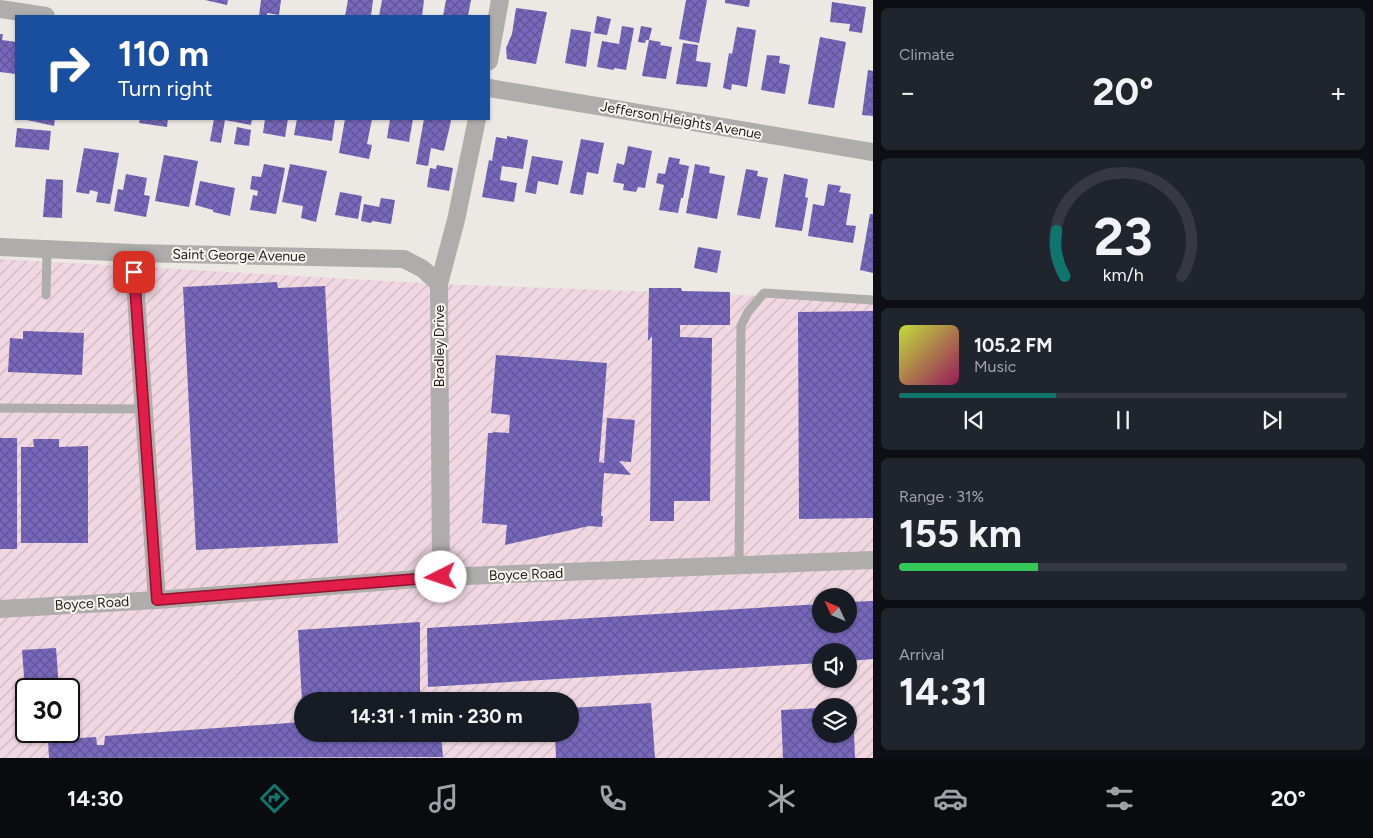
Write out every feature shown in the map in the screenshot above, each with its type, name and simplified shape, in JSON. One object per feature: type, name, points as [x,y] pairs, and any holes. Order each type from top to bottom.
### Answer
[{"type":"street","points":[[490,55],[500,0]]},
{"type":"street","points":[[0,9],[39,15]]},
{"type":"street","name":"Jefferson Heights Avenue","points":[[490,88],[873,152]]},
{"type":"street","name":"Bradley Drive","points":[[441,577],[439,284],[456,220],[477,120]]},
{"type":"street","name":"Saint George Avenue","points":[[0,247],[132,253],[404,259],[423,269],[439,284]]},
{"type":"street","points":[[132,253],[157,600]]},
{"type":"street","name":"Boyce Road","points":[[0,609],[157,600],[441,577],[873,560]]},
{"type":"lane","points":[[46,295],[47,249]]},
{"type":"lane","points":[[739,566],[741,326],[748,312],[764,294],[873,300]]},
{"type":"lane","points":[[0,408],[142,410]]},
{"type":"shaded area","points":[[0,259],[439,284],[873,300],[873,758],[0,758]]},
{"type":"building","points":[[205,0],[228,0],[227,5]]},
{"type":"building","points":[[261,0],[281,0],[279,15],[267,13],[267,15],[259,15]]},
{"type":"building","points":[[348,0],[373,0],[371,15],[345,15]]},
{"type":"building","points":[[382,0],[424,0],[422,15],[379,15]]},
{"type":"building","points":[[446,0],[471,0],[468,15],[443,15]]},
{"type":"building","points":[[686,0],[707,0],[699,43],[679,39]]},
{"type":"building","points":[[725,0],[750,0],[749,7],[725,3]]},
{"type":"building","points":[[832,2],[866,7],[862,33],[849,31],[850,24],[830,22]]},
{"type":"building","points":[[516,8],[547,12],[536,64],[507,59],[506,48],[512,34]]},
{"type":"building","points":[[597,16],[611,19],[607,35],[594,33]]},
{"type":"building","points":[[622,26],[634,28],[626,70],[597,67],[602,41],[619,44]]},
{"type":"building","points":[[641,26],[652,28],[649,40],[646,40],[645,43],[638,42]]},
{"type":"building","points":[[737,27],[756,30],[747,87],[732,84],[731,90],[723,88],[729,53],[732,54]]},
{"type":"building","points":[[571,29],[591,32],[586,67],[565,63]]},
{"type":"building","points":[[0,34],[3,34],[2,40],[15,42],[15,74],[0,72]]},
{"type":"building","points":[[820,37],[846,42],[834,108],[808,104]]},
{"type":"building","points":[[649,40],[661,42],[660,45],[672,47],[666,79],[642,76]]},
{"type":"building","points":[[683,43],[698,45],[696,61],[711,63],[707,87],[676,84]]},
{"type":"building","points":[[767,55],[780,56],[779,63],[790,65],[785,94],[761,90]]},
{"type":"building","points":[[868,70],[873,71],[873,116],[862,115]]},
{"type":"building","points":[[27,120],[55,120],[54,126]]},
{"type":"building","points":[[140,120],[168,120],[167,127],[139,123]]},
{"type":"building","points":[[214,120],[225,120],[221,143],[210,141]]},
{"type":"building","points":[[225,120],[252,120],[251,125]]},
{"type":"building","points":[[265,120],[288,120],[285,137],[263,133]]},
{"type":"building","points":[[297,120],[335,120],[332,141],[294,135]]},
{"type":"building","points":[[345,120],[372,120],[367,144],[372,145],[369,159],[339,153]]},
{"type":"building","points":[[390,120],[413,120],[409,142],[387,138]]},
{"type":"building","points":[[424,120],[450,120],[444,151],[431,148],[428,166],[416,164]]},
{"type":"building","points":[[237,127],[251,130],[249,146],[234,144]]},
{"type":"building","points":[[17,128],[51,131],[49,150],[15,147]]},
{"type":"building","points":[[507,136],[528,140],[523,169],[502,166],[500,180],[517,183],[514,202],[482,197],[489,160],[492,161],[496,137],[507,139]]},
{"type":"building","points":[[581,139],[604,143],[598,174],[587,172],[583,195],[570,193]]},
{"type":"building","points":[[628,146],[652,151],[645,188],[638,187],[636,192],[623,190],[624,184],[613,182],[617,163],[624,165]]},
{"type":"building","points":[[84,148],[119,153],[110,204],[96,202],[98,192],[90,190],[89,194],[76,192]]},
{"type":"building","points":[[164,155],[198,161],[189,207],[155,201]]},
{"type":"building","points":[[532,156],[563,161],[558,185],[538,181],[536,194],[525,192]]},
{"type":"building","points":[[669,157],[680,159],[679,164],[689,166],[678,213],[659,210],[664,185],[656,183],[658,173],[665,174]]},
{"type":"building","points":[[264,164],[285,168],[276,214],[250,210],[253,195],[257,196],[258,191],[250,189],[252,176],[261,177]]},
{"type":"building","points":[[290,164],[327,171],[316,222],[301,218],[303,206],[282,202]]},
{"type":"building","points":[[695,164],[710,167],[709,173],[725,176],[717,219],[686,213]]},
{"type":"building","points":[[437,165],[453,168],[449,191],[427,187],[430,168],[436,169]]},
{"type":"building","points":[[746,169],[758,171],[757,176],[768,178],[760,219],[737,215]]},
{"type":"building","points":[[126,174],[147,178],[144,195],[150,196],[146,217],[114,211],[118,189],[123,190]]},
{"type":"building","points":[[784,174],[808,179],[805,197],[808,198],[802,231],[775,227]]},
{"type":"building","points":[[46,179],[63,180],[62,218],[43,217]]},
{"type":"building","points":[[200,181],[235,188],[230,216],[195,205]]},
{"type":"building","points":[[828,184],[841,186],[839,192],[851,194],[846,225],[856,226],[853,243],[808,236],[813,204],[824,206]]},
{"type":"building","points":[[340,192],[362,196],[358,219],[335,215]]},
{"type":"building","points":[[381,198],[395,200],[391,224],[361,221],[364,204],[379,207]]},
{"type":"building","points":[[870,214],[873,214],[873,273],[860,270]]},
{"type":"building","points":[[698,247],[721,251],[717,273],[694,268]]},
{"type":"building","points":[[277,282],[278,288],[325,286],[338,543],[196,550],[183,287]]},
{"type":"building","points":[[649,288],[681,288],[682,291],[730,292],[730,325],[680,325],[680,337],[712,338],[710,501],[674,501],[674,521],[650,521],[652,336],[648,341]]},
{"type":"building","points":[[873,311],[873,518],[799,519],[798,312]]},
{"type":"building","points":[[23,331],[84,333],[82,375],[8,372],[10,338],[23,339]]},
{"type":"building","points":[[496,355],[607,363],[599,462],[604,463],[607,418],[635,420],[631,462],[619,461],[631,475],[604,473],[602,527],[589,526],[505,545],[507,525],[482,523],[488,433],[509,433],[510,415],[491,413]]},
{"type":"building","points":[[0,438],[17,438],[17,549],[0,549]]},
{"type":"building","points":[[33,439],[59,439],[59,447],[88,446],[88,543],[21,543],[21,447],[34,447]]},
{"type":"building","points":[[873,601],[873,659],[857,660],[857,643],[812,643],[812,664],[428,687],[427,628],[812,605],[812,633],[857,633],[858,602]]},
{"type":"building","points":[[420,622],[420,692],[301,692],[298,630]]},
{"type":"building","points":[[56,648],[58,678],[24,678],[22,650]]},
{"type":"building","points":[[651,703],[655,758],[556,758],[555,742],[579,742],[579,707]]},
{"type":"building","points":[[812,708],[812,743],[854,743],[855,758],[783,758],[781,710]]},
{"type":"building","points":[[294,723],[294,742],[442,742],[443,757],[49,758],[48,743],[80,743],[80,738],[96,737],[97,745],[104,745],[105,736]]},
{"type":"route","points":[[134,272],[142,410],[157,600],[441,577]]}]
